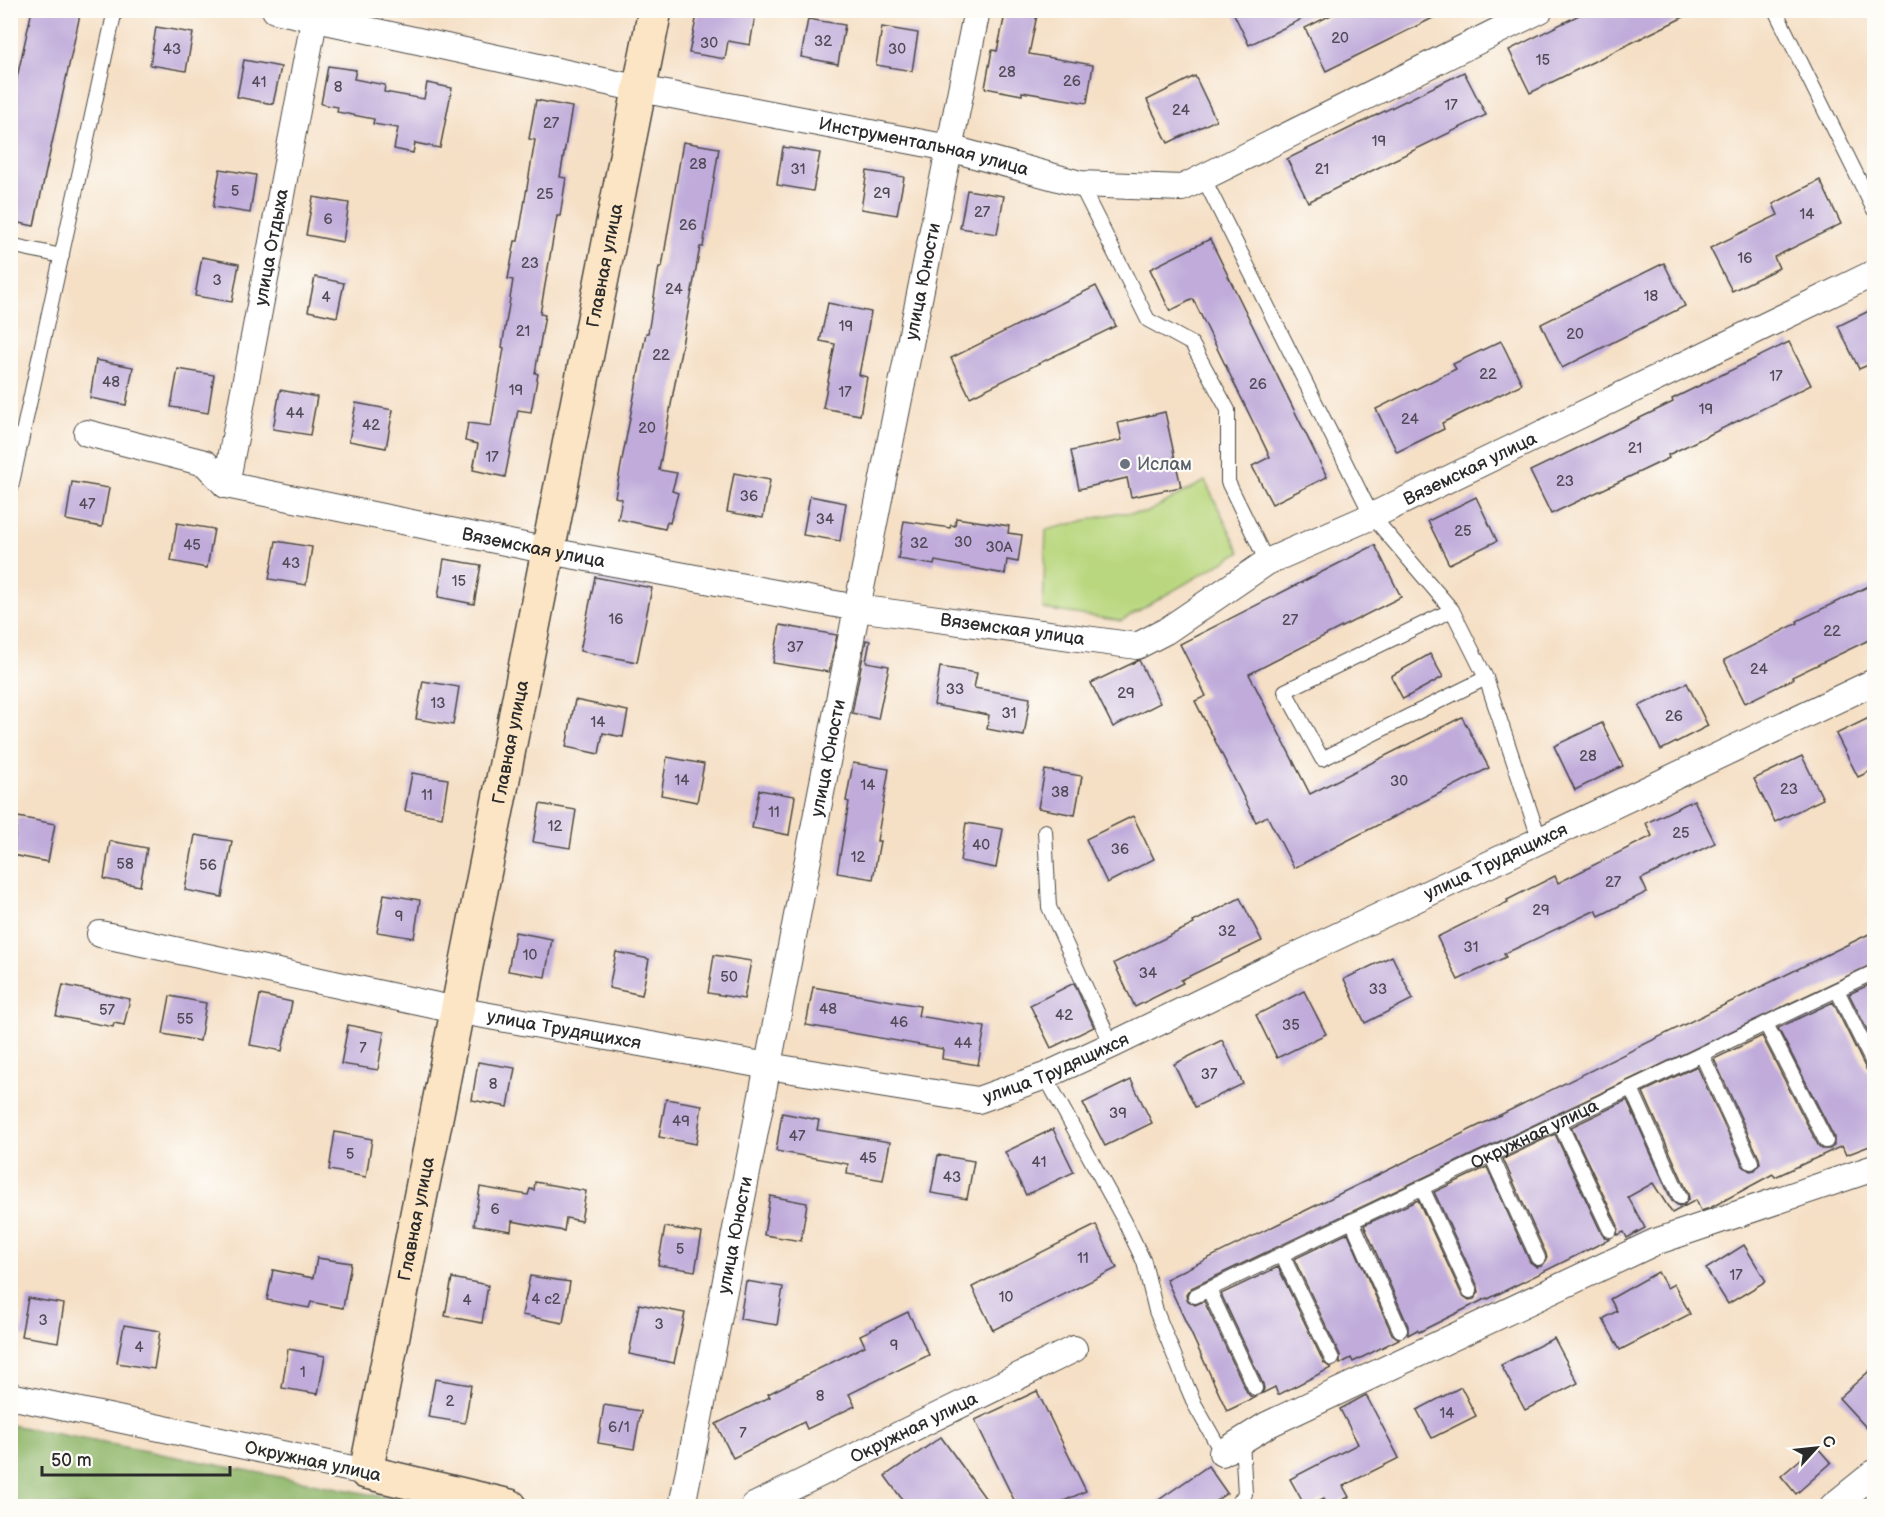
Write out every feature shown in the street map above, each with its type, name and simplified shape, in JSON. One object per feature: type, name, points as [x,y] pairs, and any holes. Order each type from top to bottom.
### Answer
[{"type":"street","name":"Инструментальная улица","points":[[275,10],[316,14],[640,89],[949,148],[1080,184],[1182,188],[1540,10]]},
{"type":"street","name":"Главная улица","points":[[366,1472],[655,10]]},
{"type":"street","name":"улица Юности","points":[[682,1506],[857,608],[977,10]]},
{"type":"street","name":"улица Отдыха","points":[[226,485],[316,14]]},
{"type":"street","name":"Вяземская улица","points":[[226,485],[549,551],[857,608],[1137,646],[1166,631],[1267,562],[1372,516],[1875,273]]},
{"type":"street","points":[[87,433],[205,463],[226,485]]},
{"type":"street","name":"улица Трудящихся","points":[[100,934],[456,1010],[768,1066],[978,1100],[1045,1076],[1112,1045],[1875,682]]},
{"type":"street","points":[[1232,1447],[1267,1425],[1655,1242],[1875,1168]]},
{"type":"street","name":"Окружная улица","points":[[754,1506],[1074,1349]]},
{"type":"street","name":"Окружная улица","points":[[10,1396],[366,1472],[510,1506]]},
{"type":"street","points":[[1833,1506],[1875,1473]]},
{"type":"lane","points":[[10,492],[115,10]]},
{"type":"lane","points":[[1775,10],[1875,210]]},
{"type":"lane","points":[[1203,177],[1372,516],[1452,610],[1486,678],[1540,841]]},
{"type":"lane","points":[[1080,184],[1148,320],[1192,344],[1228,410],[1228,482],[1267,562]]},
{"type":"lane","points":[[10,245],[62,256]]},
{"type":"lane","points":[[1452,610],[1285,691],[1322,759],[1486,678]]},
{"type":"lane","points":[[1045,831],[1049,907],[1112,1045]]},
{"type":"lane","name":"Окружная улица","points":[[1195,1296],[1875,972]]},
{"type":"lane","points":[[1837,990],[1875,1065]]},
{"type":"lane","points":[[1766,1024],[1826,1141]]},
{"type":"lane","points":[[1702,1055],[1751,1162]]},
{"type":"lane","points":[[1045,1076],[1144,1262],[1156,1311],[1196,1405],[1232,1447],[1245,1494],[1236,1506]]},
{"type":"lane","points":[[1631,1088],[1680,1197]]},
{"type":"lane","points":[[1560,1122],[1610,1230]]},
{"type":"lane","points":[[1491,1155],[1538,1258]]},
{"type":"lane","points":[[1422,1188],[1470,1291]]},
{"type":"lane","points":[[1352,1221],[1400,1330]]},
{"type":"lane","points":[[1282,1255],[1332,1359]]},
{"type":"lane","points":[[1209,1290],[1255,1388]]},
{"type":"green space","points":[[1205,481],[1240,552],[1121,621],[1043,609],[1046,530],[1116,513],[1146,513]]},
{"type":"green space","points":[[11,1425],[431,1506],[11,1506]]},
{"type":"building","points":[[32,10],[81,10],[34,226],[10,221],[10,109]]},
{"type":"building","points":[[698,10],[756,10],[750,45],[728,41],[725,59],[689,53]]},
{"type":"building","points":[[1006,10],[1038,10],[1029,54],[1093,65],[1087,103],[985,88],[992,50],[997,51]]},
{"type":"building","points":[[1232,10],[1320,10],[1249,45]]},
{"type":"building","points":[[1341,10],[1449,10],[1326,71],[1305,28]]},
{"type":"building","points":[[1589,10],[1698,10],[1530,93],[1509,50]]},
{"type":"building","points":[[808,19],[845,25],[838,64],[801,57]]},
{"type":"building","points":[[156,27],[193,33],[186,71],[150,65]]},
{"type":"building","points":[[882,27],[918,33],[912,71],[876,65]]},
{"type":"building","points":[[244,60],[281,67],[273,104],[237,97]]},
{"type":"building","points":[[328,66],[356,70],[354,79],[385,85],[384,92],[424,99],[427,83],[452,88],[440,148],[415,143],[413,153],[394,149],[398,128],[373,124],[374,119],[337,112],[338,107],[321,104]]},
{"type":"building","points":[[1464,72],[1486,115],[1308,202],[1287,159]]},
{"type":"building","points":[[1195,76],[1216,120],[1168,143],[1147,100]]},
{"type":"building","points":[[536,100],[572,107],[560,177],[566,178],[540,314],[545,315],[535,373],[538,374],[531,412],[518,410],[505,477],[473,470],[478,444],[465,441],[468,423],[491,426],[513,280],[508,279],[515,241],[518,241],[535,140],[529,139]]},
{"type":"building","points":[[683,142],[719,148],[703,247],[700,247],[659,470],[677,473],[672,491],[678,493],[670,523],[667,522],[665,529],[618,519],[622,499],[615,497],[659,267],[662,267]]},
{"type":"building","points":[[783,147],[820,153],[813,191],[777,185]]},
{"type":"building","points":[[220,169],[256,175],[250,213],[213,207]]},
{"type":"building","points":[[867,171],[904,177],[897,215],[861,209]]},
{"type":"building","points":[[1820,180],[1841,224],[1774,257],[1779,268],[1732,291],[1710,248],[1778,215],[1773,204]]},
{"type":"building","points":[[967,190],[1004,196],[997,234],[960,228]]},
{"type":"building","points":[[313,197],[349,203],[343,242],[306,235]]},
{"type":"building","points":[[1210,239],[1327,477],[1272,504],[1252,466],[1270,457],[1193,299],[1170,311],[1150,269]]},
{"type":"building","points":[[202,257],[239,264],[232,302],[195,296]]},
{"type":"building","points":[[1664,263],[1685,306],[1562,368],[1541,324]]},
{"type":"building","points":[[315,277],[344,283],[337,317],[308,311]]},
{"type":"building","points":[[1096,286],[1116,326],[970,397],[951,358]]},
{"type":"building","points":[[828,303],[871,312],[859,375],[867,377],[860,415],[823,408],[835,344],[820,341]]},
{"type":"building","points":[[1875,308],[1875,362],[1859,369],[1838,326]]},
{"type":"building","points":[[1501,341],[1522,384],[1442,423],[1444,429],[1397,452],[1376,409],[1456,369],[1453,364]]},
{"type":"building","points":[[1789,342],[1811,385],[1668,455],[1669,458],[1551,514],[1530,471],[1673,402],[1672,399]]},
{"type":"building","points":[[96,360],[133,367],[126,405],[90,398]]},
{"type":"building","points":[[178,369],[214,375],[208,413],[171,407]]},
{"type":"building","points":[[280,390],[317,397],[310,435],[273,429]]},
{"type":"building","points":[[356,403],[393,410],[386,448],[349,441]]},
{"type":"building","name":"Ислам","points":[[1165,412],[1181,487],[1131,497],[1127,478],[1079,489],[1071,451],[1122,440],[1118,423]]},
{"type":"building","points":[[734,473],[770,480],[763,518],[727,512]]},
{"type":"building","points":[[72,482],[109,488],[102,527],[66,520]]},
{"type":"building","points":[[810,496],[846,503],[840,541],[803,535]]},
{"type":"building","points":[[1476,497],[1497,541],[1449,564],[1428,521]]},
{"type":"building","points":[[956,518],[1009,526],[1008,533],[1022,535],[1018,562],[1007,560],[1005,574],[935,561],[934,565],[898,559],[904,521],[950,528],[951,525],[955,526]]},
{"type":"building","points":[[177,523],[214,529],[207,568],[171,561]]},
{"type":"building","points":[[276,541],[312,547],[306,585],[269,579]]},
{"type":"building","points":[[1375,545],[1401,597],[1249,674],[1310,794],[1462,717],[1489,768],[1294,868],[1267,816],[1256,822],[1195,701],[1206,696],[1180,644]]},
{"type":"building","points":[[444,559],[481,565],[474,604],[438,597]]},
{"type":"building","points":[[595,577],[652,588],[637,662],[580,651]]},
{"type":"building","points":[[1875,583],[1875,637],[1792,677],[1793,679],[1745,703],[1724,660]]},
{"type":"building","points":[[780,625],[837,635],[829,672],[773,663]]},
{"type":"building","points":[[866,640],[870,641],[866,662],[889,666],[878,719],[852,713]]},
{"type":"building","points":[[1430,654],[1443,677],[1403,699],[1391,676]]},
{"type":"building","points":[[1139,660],[1160,703],[1113,727],[1091,683]]},
{"type":"building","points":[[940,667],[977,673],[974,688],[1030,698],[1024,736],[987,729],[989,715],[934,705]]},
{"type":"building","points":[[423,681],[459,687],[453,725],[416,719]]},
{"type":"building","points":[[1687,683],[1708,726],[1661,750],[1639,706]]},
{"type":"building","points":[[575,700],[628,711],[623,737],[603,733],[599,754],[566,747]]},
{"type":"building","points":[[1875,715],[1875,769],[1858,777],[1836,734]]},
{"type":"building","points":[[1602,723],[1623,766],[1575,790],[1554,746]]},
{"type":"building","points":[[1802,756],[1823,799],[1775,822],[1754,779]]},
{"type":"building","points":[[667,757],[704,764],[697,802],[661,795]]},
{"type":"building","points":[[853,763],[889,769],[873,879],[837,873]]},
{"type":"building","points":[[1045,770],[1082,776],[1075,815],[1038,808]]},
{"type":"building","points":[[412,773],[448,779],[442,817],[405,811]]},
{"type":"building","points":[[759,790],[795,796],[789,835],[752,828]]},
{"type":"building","points":[[1694,800],[1715,843],[1641,879],[1647,892],[1599,916],[1596,910],[1504,954],[1506,957],[1458,980],[1437,937],[1555,876],[1558,883],[1652,836],[1646,823]]},
{"type":"building","points":[[540,804],[576,810],[570,848],[533,842]]},
{"type":"building","points":[[1133,816],[1154,859],[1107,883],[1086,839]]},
{"type":"building","points":[[18,817],[55,824],[48,862],[12,855]]},
{"type":"building","points":[[966,823],[1003,829],[996,868],[960,861]]},
{"type":"building","points":[[195,835],[232,841],[222,897],[185,890]]},
{"type":"building","points":[[110,841],[147,848],[140,886],[104,879]]},
{"type":"building","points":[[384,894],[420,900],[414,938],[377,932]]},
{"type":"building","points":[[1240,898],[1262,941],[1181,980],[1183,983],[1135,1007],[1114,963],[1194,924],[1193,922]]},
{"type":"building","points":[[1875,931],[1875,963],[1191,1288],[1186,1295],[1187,1300],[1195,1305],[1204,1301],[1247,1392],[1250,1396],[1256,1397],[1227,1411],[1166,1279]]},
{"type":"building","points":[[515,932],[552,939],[545,977],[508,971]]},
{"type":"building","points":[[616,952],[649,959],[642,995],[609,988]]},
{"type":"building","points":[[714,955],[751,961],[744,999],[708,993]]},
{"type":"building","points":[[1392,956],[1413,999],[1365,1023],[1344,979]]},
{"type":"building","points":[[1875,982],[1875,1046],[1849,994]]},
{"type":"building","points":[[1074,983],[1094,1027],[1051,1048],[1030,1005]]},
{"type":"building","points":[[63,985],[130,999],[124,1025],[114,1023],[113,1027],[56,1016]]},
{"type":"building","points":[[813,987],[920,1006],[918,1016],[985,1027],[978,1065],[942,1059],[943,1049],[806,1025]]},
{"type":"building","points":[[1304,991],[1326,1034],[1277,1058],[1256,1015]]},
{"type":"building","points":[[260,995],[292,1002],[282,1051],[250,1045]]},
{"type":"building","points":[[170,996],[206,1003],[200,1041],[163,1034]]},
{"type":"building","points":[[1833,1002],[1866,1069],[1875,1074],[1875,1144],[1846,1155],[1842,1146],[1775,1177],[1773,1174],[1701,1211],[1696,1200],[1672,1213],[1653,1183],[1628,1197],[1645,1228],[1627,1238],[1624,1232],[1617,1235],[1618,1226],[1571,1127],[1627,1100],[1672,1201],[1679,1206],[1684,1205],[1689,1198],[1688,1193],[1643,1092],[1697,1066],[1743,1166],[1750,1171],[1755,1170],[1760,1163],[1759,1158],[1714,1059],[1762,1036],[1818,1145],[1822,1149],[1830,1149],[1834,1145],[1834,1137],[1778,1028]]},
{"type":"building","points":[[348,1025],[384,1032],[378,1070],[341,1064]]},
{"type":"building","points":[[1222,1040],[1243,1084],[1195,1107],[1174,1064]]},
{"type":"building","points":[[478,1062],[515,1068],[508,1107],[472,1100]]},
{"type":"building","points":[[1131,1080],[1152,1123],[1105,1146],[1083,1103]]},
{"type":"building","points":[[666,1099],[702,1105],[696,1144],[659,1137]]},
{"type":"building","points":[[782,1113],[819,1120],[817,1130],[890,1142],[883,1180],[847,1174],[848,1164],[776,1151]]},
{"type":"building","points":[[1053,1129],[1074,1172],[1026,1195],[1005,1152]]},
{"type":"building","points":[[335,1132],[372,1139],[366,1177],[329,1170]]},
{"type":"building","points":[[1555,1134],[1602,1234],[1605,1238],[1610,1239],[1419,1332],[1417,1330],[1408,1335],[1408,1326],[1364,1225],[1418,1200],[1462,1295],[1469,1300],[1474,1299],[1479,1292],[1478,1287],[1434,1192],[1487,1167],[1530,1262],[1537,1267],[1542,1266],[1547,1259],[1546,1254],[1503,1159]]},
{"type":"building","points":[[938,1155],[974,1161],[967,1199],[931,1193]]},
{"type":"building","points":[[535,1182],[586,1191],[581,1221],[566,1218],[564,1231],[512,1221],[511,1231],[474,1225],[480,1187],[528,1195],[530,1189],[534,1190]]},
{"type":"building","points":[[770,1196],[807,1203],[801,1241],[764,1235]]},
{"type":"building","points":[[1096,1225],[1117,1268],[993,1330],[972,1287]]},
{"type":"building","points":[[665,1227],[702,1233],[695,1271],[658,1265]]},
{"type":"building","points":[[1348,1233],[1392,1334],[1399,1339],[1353,1362],[1351,1358],[1340,1364],[1340,1355],[1294,1259]]},
{"type":"building","points":[[1744,1245],[1766,1281],[1728,1304],[1706,1269]]},
{"type":"building","points":[[317,1258],[351,1263],[343,1308],[311,1302],[309,1308],[267,1300],[273,1270],[313,1278]]},
{"type":"building","points":[[1278,1267],[1324,1363],[1331,1368],[1278,1395],[1275,1387],[1261,1394],[1264,1389],[1263,1384],[1221,1294]]},
{"type":"building","points":[[1658,1272],[1667,1288],[1674,1284],[1690,1314],[1620,1350],[1603,1319],[1617,1311],[1610,1299]]},
{"type":"building","points":[[530,1276],[570,1282],[563,1323],[522,1315]]},
{"type":"building","points":[[452,1278],[488,1285],[482,1323],[445,1316]]},
{"type":"building","points":[[746,1281],[783,1287],[777,1325],[740,1319]]},
{"type":"building","points":[[28,1298],[64,1304],[58,1342],[21,1336]]},
{"type":"building","points":[[639,1304],[685,1313],[674,1363],[629,1354]]},
{"type":"building","points":[[908,1312],[929,1355],[849,1394],[855,1406],[807,1429],[804,1422],[733,1458],[716,1424],[770,1397],[768,1394],[865,1346],[860,1335]]},
{"type":"building","points":[[124,1325],[160,1331],[154,1369],[117,1363]]},
{"type":"building","points":[[1554,1338],[1578,1383],[1525,1410],[1501,1365]]},
{"type":"building","points":[[288,1349],[325,1356],[318,1394],[282,1388]]},
{"type":"building","points":[[1875,1366],[1875,1437],[1839,1398]]},
{"type":"building","points":[[435,1379],[471,1385],[465,1423],[428,1417]]},
{"type":"building","points":[[1461,1387],[1476,1416],[1432,1438],[1417,1410]]},
{"type":"building","points":[[1037,1391],[1086,1491],[1053,1506],[1017,1506],[975,1420]]},
{"type":"building","points":[[1366,1395],[1399,1458],[1343,1486],[1349,1497],[1331,1506],[1328,1506],[1324,1499],[1305,1506],[1290,1479],[1358,1444],[1340,1409]]},
{"type":"building","points":[[604,1405],[641,1411],[634,1449],[598,1443]]},
{"type":"building","points":[[941,1437],[991,1506],[907,1506],[885,1476]]},
{"type":"building","points":[[1816,1446],[1831,1463],[1796,1494],[1781,1476]]},
{"type":"building","points":[[1208,1466],[1227,1493],[1208,1506],[1150,1506]]},
{"type":"place","name":"Ислам","points":[[1125,464]]}]
